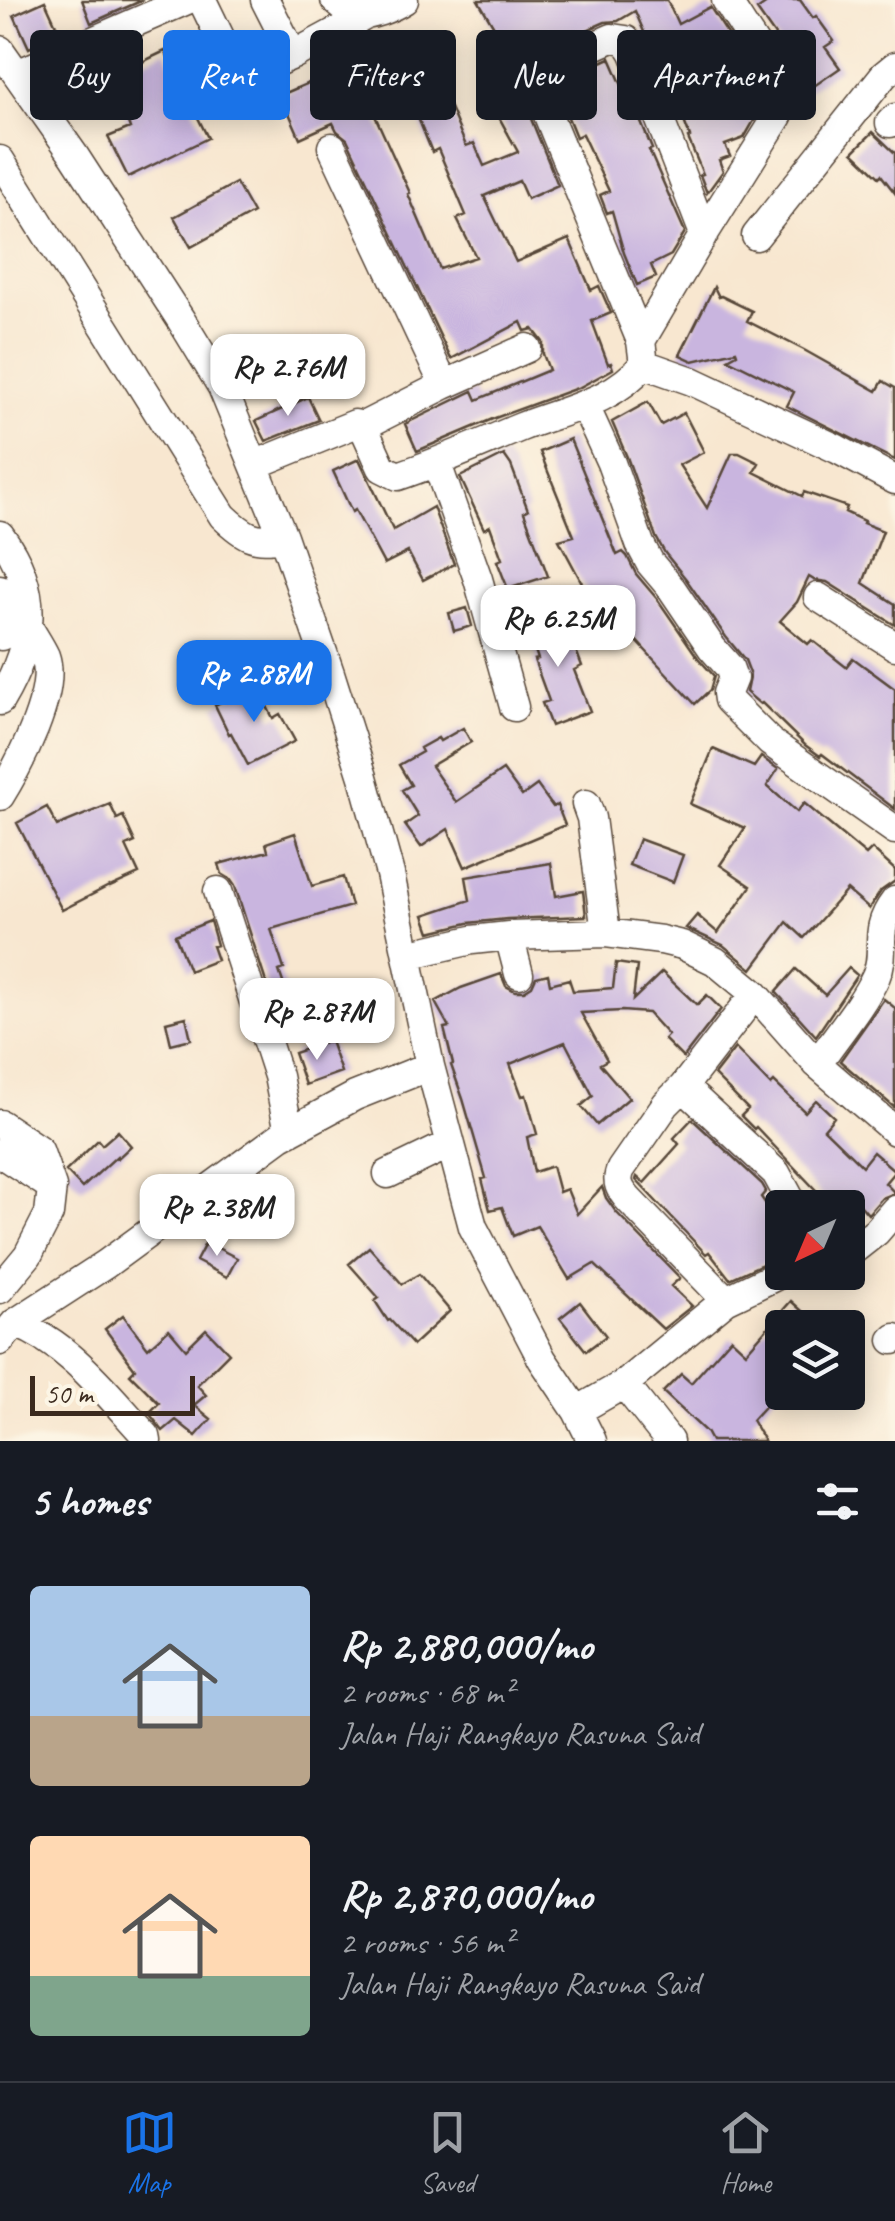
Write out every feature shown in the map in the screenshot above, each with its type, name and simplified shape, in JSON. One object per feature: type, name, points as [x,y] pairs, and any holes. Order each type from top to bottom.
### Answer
[{"type":"street","points":[[17,74],[187,0]]},
{"type":"street","points":[[202,0],[236,70],[254,72],[404,0]]},
{"type":"street","points":[[264,0],[294,55]]},
{"type":"street","points":[[335,0],[349,13],[363,17]]},
{"type":"street","points":[[363,426],[382,468],[398,476],[437,464],[523,426],[585,406],[631,378],[704,234],[785,100],[784,88],[726,0]]},
{"type":"street","points":[[704,234],[626,40],[612,38],[538,70],[538,91],[642,352],[692,381],[895,480]]},
{"type":"street","points":[[0,50],[74,155],[222,387],[283,536],[363,777],[390,874],[430,1066],[472,1227],[542,1359],[592,1441]]},
{"type":"street","points":[[756,236],[895,66]]},
{"type":"street","points":[[332,147],[444,385]]},
{"type":"street","points":[[0,160],[224,516],[241,534],[267,541],[283,536]]},
{"type":"street","points":[[0,190],[48,237]]},
{"type":"street","points":[[254,465],[355,424],[363,426],[528,348]]},
{"type":"street","points":[[585,406],[650,563],[729,667],[733,678],[728,700],[770,742],[895,830]]},
{"type":"street","points":[[437,464],[478,579],[514,708]]},
{"type":"street","points":[[0,535],[24,584],[29,608],[12,629]]},
{"type":"street","points":[[0,589],[8,604],[16,672],[0,701]]},
{"type":"street","points":[[818,597],[895,646]]},
{"type":"street","points":[[0,796],[22,759],[48,674],[45,656],[12,629]]},
{"type":"street","points":[[586,804],[606,933]]},
{"type":"street","points":[[218,891],[278,1076],[289,1132]]},
{"type":"street","points":[[817,1064],[878,972],[881,927],[895,901]]},
{"type":"street","points":[[407,955],[472,940],[606,933],[661,940],[700,952],[755,994],[817,1064],[895,1131]]},
{"type":"street","points":[[509,936],[518,974]]},
{"type":"street","points":[[726,1300],[618,1184],[621,1169],[666,1104],[755,994]]},
{"type":"street","points":[[7,1332],[289,1132],[355,1096],[430,1066]]},
{"type":"street","points":[[683,1087],[776,1173],[785,1190]]},
{"type":"street","points":[[0,1124],[38,1150],[52,1187],[49,1214],[28,1255],[0,1289]]},
{"type":"street","points":[[388,1174],[450,1144]]},
{"type":"street","points":[[5,1166],[52,1187]]},
{"type":"street","points":[[865,1241],[895,1210]]},
{"type":"street","points":[[577,1412],[624,1384],[726,1300],[765,1281]]},
{"type":"street","points":[[7,1332],[32,1330],[56,1344],[148,1441]]},
{"type":"street","points":[[624,1384],[668,1441]]},
{"type":"building","points":[[82,0],[143,0],[91,23]]},
{"type":"building","points":[[478,0],[667,0],[678,24],[710,7],[725,30],[643,30],[635,11],[618,21],[587,30],[496,30]]},
{"type":"building","points":[[771,0],[800,0],[834,41],[825,47],[840,68],[816,85],[816,30],[771,30],[757,10]]},
{"type":"building","points":[[45,1],[58,30],[30,30],[29,48],[14,15]]},
{"type":"building","points":[[163,52],[163,120],[199,120],[208,138],[128,177],[108,137],[130,128],[127,120],[143,120],[143,62]]},
{"type":"building","points":[[610,58],[617,74],[617,120],[640,120],[685,232],[671,255],[651,265],[656,277],[637,285],[612,211],[607,213],[600,195],[609,191],[582,134],[576,137],[569,120],[597,120],[597,64]]},
{"type":"building","points":[[310,82],[310,120],[377,120],[440,269],[476,257],[457,219],[466,215],[438,149],[432,152],[419,120],[455,120],[466,146],[474,143],[484,166],[518,152],[500,120],[531,120],[558,185],[527,199],[519,181],[484,196],[516,262],[569,239],[591,290],[599,286],[611,313],[592,321],[613,369],[580,387],[417,451],[405,424],[473,391],[477,400],[549,370],[543,342],[533,329],[525,331],[521,322],[451,359],[347,139],[333,123],[300,138],[290,115],[290,91]]},
{"type":"building","points":[[684,120],[754,120],[744,138],[725,145],[730,156],[719,160],[723,171],[707,193]]},
{"type":"building","points":[[873,132],[895,153],[895,193],[881,175],[853,152]]},
{"type":"building","points":[[236,183],[253,213],[191,247],[174,217]]},
{"type":"building","points":[[714,287],[719,297],[752,311],[747,321],[877,391],[883,381],[895,388],[895,460],[787,406],[794,392],[728,359],[736,351],[693,361],[680,355]]},
{"type":"building","points":[[308,397],[319,420],[266,441],[256,421]]},
{"type":"building","points":[[648,402],[661,425],[684,413],[704,452],[679,465],[707,508],[732,453],[739,453],[759,463],[754,472],[802,496],[804,492],[847,507],[845,512],[883,531],[863,583],[895,604],[895,625],[827,582],[809,577],[797,602],[780,621],[846,667],[853,658],[895,689],[895,809],[805,745],[746,692],[750,673],[745,660],[656,537],[612,422]]},
{"type":"building","points":[[570,439],[617,555],[623,552],[627,556],[636,574],[714,676],[710,690],[695,704],[633,637],[616,646],[559,540],[574,536],[540,452]]},
{"type":"building","points":[[504,455],[528,510],[524,512],[548,576],[508,589],[490,526],[484,529],[460,477]]},
{"type":"building","points":[[359,459],[393,530],[433,507],[454,564],[423,580],[408,552],[384,564],[355,510],[352,512],[333,471]]},
{"type":"building","points":[[467,608],[472,626],[454,631],[449,613]]},
{"type":"building","points":[[562,614],[582,666],[574,670],[590,711],[551,726],[542,703],[549,701],[527,627]]},
{"type":"building","points":[[256,685],[273,718],[280,714],[295,741],[248,765],[215,705]]},
{"type":"building","points":[[463,728],[471,742],[431,766],[456,802],[503,770],[522,796],[537,785],[553,807],[557,805],[565,825],[465,867],[448,829],[421,847],[405,825],[418,816],[402,790],[411,785],[399,765],[422,752],[420,748]]},
{"type":"building","points":[[713,749],[754,767],[761,757],[778,769],[767,786],[797,812],[804,803],[866,855],[872,849],[895,870],[895,881],[881,891],[869,909],[847,890],[804,938],[787,922],[752,969],[723,945],[686,928],[697,915],[718,933],[751,886],[720,865],[745,828],[690,804]]},
{"type":"building","points":[[110,804],[117,819],[123,816],[135,842],[126,846],[139,874],[62,910],[17,823],[47,807],[57,826]]},
{"type":"building","points":[[295,833],[312,886],[343,877],[351,906],[271,929],[284,969],[279,971],[298,1026],[282,1032],[235,886],[222,874],[219,864],[268,851],[266,843]]},
{"type":"building","points":[[639,839],[683,855],[673,882],[629,865]]},
{"type":"building","points":[[551,863],[556,896],[583,891],[586,916],[468,923],[430,932],[424,915],[470,900],[466,877]]},
{"type":"building","points":[[210,921],[217,960],[189,971],[175,935]]},
{"type":"building","points":[[616,963],[637,966],[633,1000],[662,972],[697,1005],[707,995],[721,1009],[683,1058],[664,1039],[668,1035],[648,1013],[581,1013],[607,1060],[600,1064],[629,1098],[597,1125],[581,1106],[593,1096],[565,1042],[510,1064],[522,1096],[526,1095],[537,1134],[527,1137],[534,1172],[552,1166],[559,1192],[567,1189],[577,1214],[602,1187],[616,1212],[680,1278],[671,1286],[692,1306],[663,1329],[594,1264],[569,1279],[537,1226],[513,1236],[502,1207],[490,1210],[482,1179],[486,1178],[451,1065],[444,1028],[449,1027],[435,1002],[501,974],[506,986],[515,991],[524,991],[536,977],[548,974],[550,984],[569,979],[573,991],[613,988]]},
{"type":"building","points":[[849,968],[857,975],[816,1036],[776,992],[796,969],[825,995]]},
{"type":"building","points":[[884,999],[895,1008],[895,1108],[840,1061]]},
{"type":"building","points":[[186,1017],[191,1039],[171,1044],[166,1022]]},
{"type":"building","points":[[330,1041],[341,1072],[305,1085],[294,1053]]},
{"type":"building","points":[[735,1048],[771,1085],[774,1082],[805,1112],[816,1100],[834,1117],[824,1129],[862,1166],[873,1152],[895,1171],[885,1183],[895,1193],[882,1198],[868,1214],[865,1190],[816,1190],[741,1116],[748,1109],[714,1075]]},
{"type":"building","points":[[692,1119],[762,1184],[765,1190],[761,1197],[765,1203],[765,1263],[730,1279],[709,1252],[706,1254],[636,1180],[637,1177],[644,1183],[679,1144],[674,1138]]},
{"type":"building","points":[[118,1131],[131,1146],[82,1188],[66,1171],[98,1140],[102,1145]]},
{"type":"building","points":[[206,1242],[237,1258],[227,1277],[196,1261]]},
{"type":"building","points":[[369,1247],[402,1284],[419,1274],[450,1311],[413,1345],[388,1321],[375,1301],[379,1298],[349,1264]]},
{"type":"building","points":[[791,1301],[801,1310],[783,1310]]},
{"type":"building","points":[[580,1302],[606,1336],[586,1351],[560,1318]]},
{"type":"building","points":[[123,1315],[148,1348],[169,1329],[186,1349],[206,1329],[229,1353],[197,1385],[206,1395],[194,1405],[211,1419],[196,1436],[176,1420],[163,1431],[149,1413],[159,1403],[130,1374],[135,1369],[105,1329]]},
{"type":"building","points":[[765,1330],[765,1406],[752,1420],[764,1441],[711,1441],[663,1392],[681,1374],[691,1383],[731,1338],[746,1352]]}]
